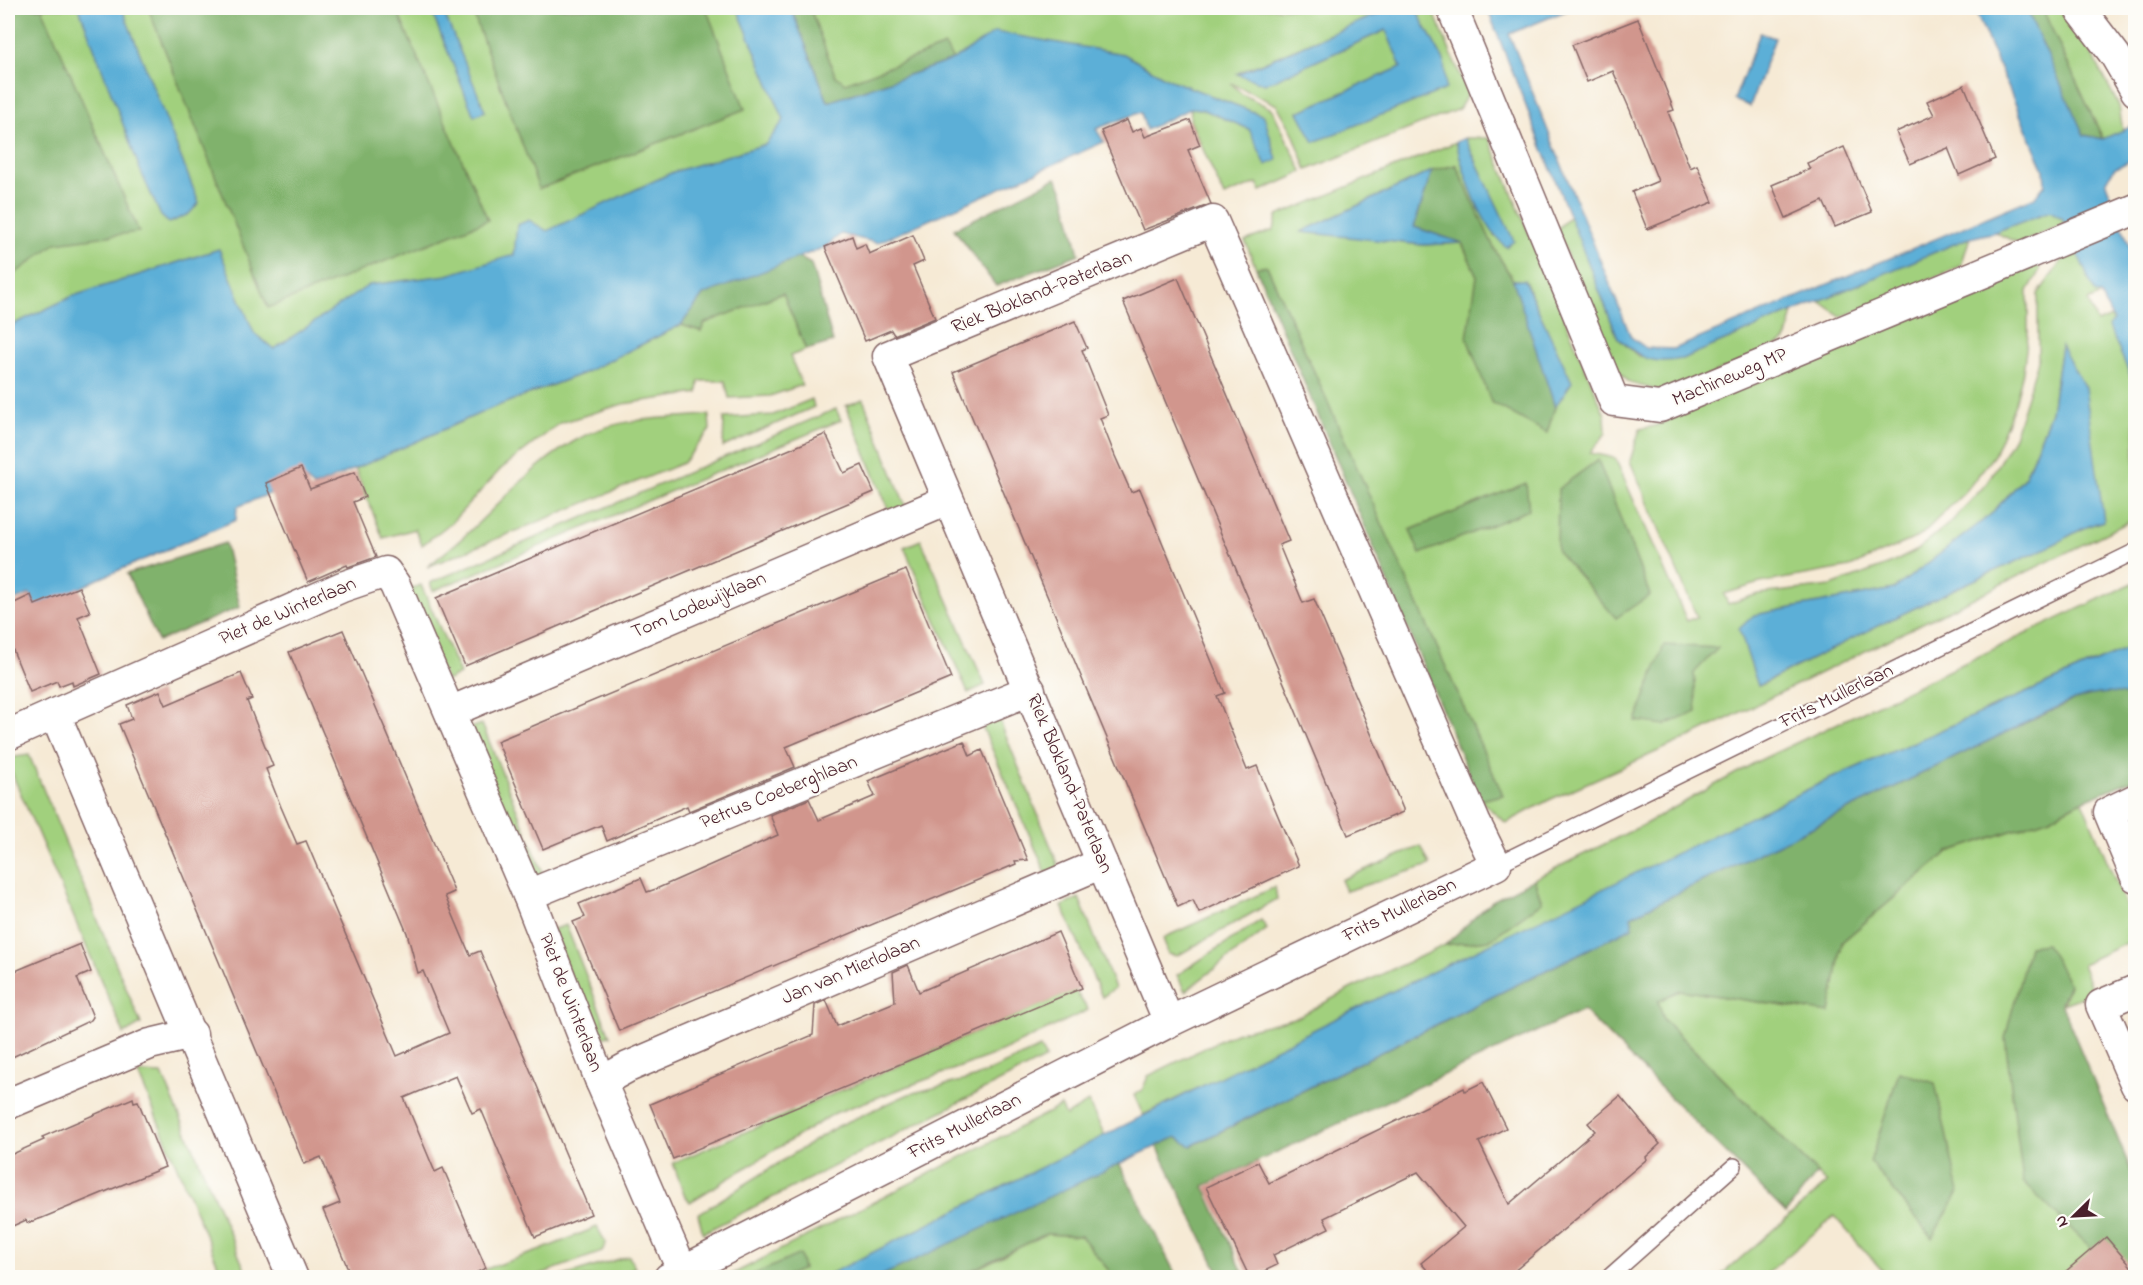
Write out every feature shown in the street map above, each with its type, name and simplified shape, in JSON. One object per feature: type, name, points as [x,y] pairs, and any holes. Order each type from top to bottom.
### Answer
[{"type":"street","name":"Machineweg MP","points":[[1452,8],[1614,401],[1660,407],[2127,212]]},
{"type":"street","points":[[2079,8],[2115,56],[2136,91]]},
{"type":"street","name":"Riek Blokland-Paterlaan","points":[[1169,1022],[888,356],[1214,221],[1351,542],[1496,865]]},
{"type":"street","name":"Tom Lodewijklaan","points":[[450,712],[948,500]]},
{"type":"street","name":"Piet de Winterlaan","points":[[55,714],[342,588],[387,572],[395,585],[528,895],[676,1274]]},
{"type":"street","name":"Petrus Coeberghlaan","points":[[528,895],[1029,690]]},
{"type":"street","points":[[8,735],[55,714],[192,1034],[293,1278]]},
{"type":"street","points":[[2136,799],[2109,812],[2136,877]]},
{"type":"street","name":"Jan van Mierlolaan","points":[[601,1082],[628,1067],[1102,863]]},
{"type":"street","name":"Frits Mullerlaan","points":[[676,1274],[1169,1022],[1496,865]]},
{"type":"street","points":[[2136,990],[2101,1005],[2136,1085]]},
{"type":"street","points":[[8,1104],[150,1044],[192,1034]]},
{"type":"lane","name":"Frits Mullerlaan","points":[[1496,865],[2136,551]]},
{"type":"lane","points":[[1608,1278],[1734,1166]]},
{"type":"green space","points":[[8,8],[1392,8],[1238,73],[1265,84],[1386,30],[1402,67],[1298,112],[1444,61],[1415,8],[1432,8],[1468,94],[1459,109],[1307,170],[1293,133],[1277,105],[1231,83],[1242,94],[1272,109],[1302,171],[1261,191],[1257,183],[1224,196],[1190,120],[1191,108],[1203,109],[1249,129],[1264,116],[1167,79],[8,579]]},
{"type":"green space","points":[[8,8],[42,8],[139,232],[56,243],[8,279]]},
{"type":"green space","points":[[148,8],[396,8],[488,220],[268,308]]},
{"type":"green space","points":[[471,8],[706,8],[745,109],[539,189]]},
{"type":"green space","points":[[791,8],[810,8],[835,75],[845,83],[945,46],[953,60],[828,102]]},
{"type":"green space","points":[[2026,8],[2068,8],[2119,106],[2123,131],[2103,139],[2043,11],[2028,13]]},
{"type":"green space","points":[[2043,10],[2103,139],[2084,135],[2079,127],[2028,13]]},
{"type":"green space","points":[[1465,138],[1489,138],[1605,415],[1606,433],[1590,453],[1615,458],[1687,621],[1697,617],[1630,461],[1640,429],[1655,426],[2038,261],[2040,270],[2028,291],[2028,335],[2023,372],[2015,404],[1994,455],[1966,491],[1920,536],[1850,567],[1760,583],[1724,594],[1728,604],[1758,594],[1831,586],[1890,564],[1914,552],[1952,521],[1987,483],[2014,437],[2038,361],[2038,294],[2064,258],[2064,252],[2076,247],[2095,293],[2101,295],[2088,301],[2097,323],[2111,317],[2113,321],[2110,327],[2135,386],[2135,519],[1692,736],[1549,800],[1506,823],[1480,800],[1502,795],[1267,266],[1256,268],[1245,241],[1274,230],[1277,216],[1456,142],[1495,237],[1513,240]],"holes":[[[1456,165],[1495,250],[1513,280],[1525,281],[1571,382],[1555,407],[1547,432],[1462,243],[1423,245],[1303,231],[1432,171]],[[2061,347],[2104,521],[2086,527],[2046,548],[1967,583],[1759,686],[1754,615],[1894,589],[1989,516],[2025,477],[2051,412]]]},
{"type":"green space","points":[[1456,165],[1495,250],[1513,280],[1533,334],[1555,407],[1547,433],[1491,402],[1467,338],[1477,276],[1462,243],[1414,227],[1432,171]]},
{"type":"green space","points":[[1056,178],[1063,191],[1079,254],[996,286],[954,229]]},
{"type":"green space","points":[[2050,211],[2062,218],[2065,223],[2019,244],[1995,232]]},
{"type":"green space","points":[[1570,216],[1618,338],[1638,356],[1682,359],[1793,312],[1786,341],[1695,382],[1660,391],[1630,383],[1609,363],[1557,229]]},
{"type":"green space","points":[[1970,237],[1961,266],[1842,317],[1819,301]]},
{"type":"green space","points":[[797,256],[811,264],[833,342],[806,350],[783,293],[705,323],[701,331],[681,325],[703,295]]},
{"type":"green space","points":[[1267,266],[1503,795],[1480,800],[1256,268]]},
{"type":"green space","points":[[783,293],[806,350],[790,356],[802,385],[770,396],[729,398],[725,381],[699,381],[698,393],[623,404],[560,423],[501,469],[452,522],[422,545],[415,529],[383,538],[355,468],[492,408],[584,373],[681,325],[701,331],[705,323]]},
{"type":"green space","points":[[812,399],[814,407],[723,447],[724,418],[773,415]]},
{"type":"green space","points":[[863,399],[906,507],[890,513],[846,406]]},
{"type":"green space","points":[[836,409],[841,420],[433,591],[430,583]]},
{"type":"green space","points":[[709,415],[710,430],[683,463],[427,567],[462,538],[540,465],[586,435],[600,429],[631,422]]},
{"type":"green space","points":[[1598,460],[1650,595],[1616,618],[1557,551],[1558,489]]},
{"type":"green space","points":[[1526,483],[1529,510],[1420,554],[1410,530]]},
{"type":"green space","points":[[921,540],[985,685],[968,693],[904,547]]},
{"type":"green space","points":[[225,543],[240,607],[158,641],[127,574]]},
{"type":"green space","points":[[2135,582],[2135,645],[1823,782],[1143,1115],[1134,1095],[1142,1091],[1148,1076],[1235,1033],[1298,1017],[1352,988],[1445,945],[1489,940],[1542,902],[1534,879],[1645,824],[1758,761]]},
{"type":"green space","points":[[421,585],[460,674],[446,681],[407,590]]},
{"type":"green space","points":[[1664,645],[1718,648],[1694,673],[1697,712],[1665,725],[1636,721]]},
{"type":"green space","points":[[2098,693],[2121,693],[2135,699],[2135,779],[2082,801],[2050,818],[1948,852],[1842,942],[1830,1013],[1680,990],[1658,1001],[1664,1020],[1817,1173],[1786,1213],[1583,1010],[1204,1186],[1245,1277],[1221,1277],[1157,1146],[1176,1137],[1192,1146],[1633,927],[1631,916],[2025,723],[2079,698]]},
{"type":"green space","points":[[999,719],[1060,869],[1046,873],[982,726]]},
{"type":"green space","points":[[482,724],[547,883],[530,880],[468,729]]},
{"type":"green space","points":[[29,755],[141,1024],[124,1034],[8,764],[8,758]]},
{"type":"green space","points":[[2082,801],[2135,927],[2135,939],[2082,964],[2093,993],[2063,1004],[2069,984],[2046,945],[2100,1257],[2116,1277],[1888,1277],[1834,1216],[1763,1277],[1719,1277],[1827,1183],[1664,1020],[1658,1001],[1680,990],[1830,1013],[1842,942],[1948,852],[2050,818]]},
{"type":"green space","points":[[1421,846],[1430,865],[1346,891],[1341,880]]},
{"type":"green space","points":[[1534,879],[1542,902],[1489,940],[1445,945],[1492,901]]},
{"type":"green space","points":[[1275,887],[1277,899],[1177,956],[1168,954],[1163,938]]},
{"type":"green space","points":[[1079,898],[1115,988],[1102,997],[1062,906]]},
{"type":"green space","points":[[1261,920],[1267,929],[1185,991],[1177,975]]},
{"type":"green space","points":[[566,925],[610,1036],[596,1039],[551,930]]},
{"type":"green space","points":[[2046,944],[2069,984],[2061,1003],[2135,1180],[2135,1277],[2100,1257],[2023,1182],[2005,1038],[2029,946]]},
{"type":"green space","points":[[1075,990],[1088,1010],[1001,1052],[835,1113],[690,1202],[684,1194],[673,1163]]},
{"type":"green space","points":[[1040,1048],[1046,1058],[703,1233],[698,1214],[836,1127],[909,1094],[974,1078]]},
{"type":"green space","points":[[1899,1072],[1935,1083],[1959,1192],[1932,1238],[1870,1162]]},
{"type":"green space","points":[[138,1073],[162,1074],[248,1277],[223,1277]]},
{"type":"green space","points":[[1088,1102],[1109,1143],[842,1277],[725,1278],[1061,1106],[1066,1116]]},
{"type":"green space","points":[[1109,1143],[1177,1277],[1114,1277],[1081,1236],[1046,1234],[958,1277],[842,1278]]},
{"type":"green space","points":[[597,1227],[606,1243],[602,1252],[533,1277],[486,1277],[483,1270],[541,1250]]},
{"type":"green space","points":[[1046,1234],[1081,1236],[1114,1277],[958,1278]]},
{"type":"green space","points":[[800,1254],[803,1269],[785,1277],[748,1277]]},
{"type":"green space","points":[[629,1256],[635,1268],[617,1277],[561,1277]]},
{"type":"water","points":[[79,8],[122,8],[199,203],[189,214],[169,223],[161,216],[141,172]]},
{"type":"water","points":[[430,8],[442,8],[485,111],[474,116]]},
{"type":"water","points":[[737,8],[791,8],[828,102],[953,60],[995,32],[1124,54],[1168,79],[1264,116],[1277,160],[1266,165],[1249,129],[1202,109],[1191,108],[1146,130],[1141,112],[1096,129],[1104,142],[877,243],[841,234],[825,247],[703,295],[681,325],[584,373],[492,408],[314,487],[305,479],[237,507],[236,520],[96,580],[37,610],[30,594],[8,603],[8,327],[73,296],[219,249],[254,333],[274,349],[369,285],[447,275],[514,255],[517,225],[529,220],[547,231],[673,172],[766,144],[784,120]]},
{"type":"water","points":[[1392,8],[1415,8],[1444,61],[1446,89],[1314,142],[1298,112],[1401,67],[1386,30],[1265,84],[1237,74]]},
{"type":"water","points":[[1487,8],[1573,8],[1509,34],[1631,337],[1646,348],[1674,349],[2035,197],[2045,185],[2044,170],[1974,8],[2026,8],[2084,135],[2103,139],[2135,125],[2135,158],[2114,169],[2106,183],[2135,261],[2135,386],[2109,327],[2113,320],[2101,295],[2095,293],[2062,218],[2050,211],[1995,232],[1966,239],[1682,359],[1654,361],[1633,351],[1618,338]]},
{"type":"water","points":[[1760,33],[1775,38],[1750,106],[1734,100]]},
{"type":"water","points":[[1465,138],[1514,241],[1506,247],[1488,226],[1468,184],[1456,142]]},
{"type":"water","points":[[1432,171],[1414,227],[1462,243],[1423,245],[1301,232]]},
{"type":"water","points":[[1513,280],[1524,280],[1572,382],[1555,407]]},
{"type":"water","points":[[2061,346],[2085,388],[2104,521],[1862,633],[1758,686],[1739,629],[1754,615],[1894,589],[1989,516],[2025,477],[2051,412]]},
{"type":"water","points":[[2135,645],[2135,699],[2121,694],[2107,693],[2066,703],[1631,916],[1633,927],[1191,1146],[1176,1137],[879,1277],[824,1277],[1327,1023],[1823,782]]},
{"type":"building","points":[[1638,19],[1674,110],[1668,112],[1690,168],[1697,165],[1713,202],[1647,229],[1632,192],[1658,181],[1630,110],[1613,71],[1587,82],[1572,45]]},
{"type":"building","points":[[1964,85],[1995,159],[1959,175],[1948,148],[1910,164],[1896,132],[1934,115],[1927,101]]},
{"type":"building","points":[[1127,120],[1132,132],[1141,128],[1145,137],[1190,120],[1200,145],[1188,150],[1211,204],[1143,230],[1101,131]]},
{"type":"building","points":[[1844,147],[1872,212],[1835,227],[1823,201],[1786,218],[1772,185],[1810,169],[1807,163]]},
{"type":"building","points":[[913,235],[924,261],[913,266],[935,318],[894,335],[891,330],[865,341],[825,247],[852,236],[856,248],[865,244],[869,254]]},
{"type":"building","points":[[1178,278],[1289,541],[1279,545],[1303,603],[1314,599],[1403,809],[1403,812],[1348,835],[1123,301]]},
{"type":"building","points":[[1075,321],[1087,348],[1082,350],[1108,415],[1100,418],[1115,456],[1131,492],[1140,489],[1225,693],[1217,696],[1247,770],[1257,766],[1299,866],[1199,913],[1193,900],[1178,907],[953,372]]},
{"type":"building","points":[[826,434],[844,473],[862,465],[874,492],[465,666],[436,598]]},
{"type":"building","points":[[301,468],[310,489],[355,472],[365,497],[353,502],[376,557],[348,567],[347,565],[308,582],[266,483]]},
{"type":"building","points":[[906,570],[951,678],[786,747],[795,767],[689,811],[687,806],[607,841],[601,825],[543,849],[497,741]]},
{"type":"building","points":[[79,587],[90,612],[78,617],[101,674],[73,686],[72,681],[59,686],[57,681],[30,692],[8,638],[8,606],[31,595],[35,605]]},
{"type":"building","points":[[343,630],[452,886],[454,892],[445,896],[470,955],[480,951],[591,1214],[535,1237],[481,1109],[472,1113],[456,1076],[404,1098],[435,1172],[443,1168],[486,1268],[465,1278],[352,1278],[323,1210],[340,1203],[321,1157],[304,1164],[119,724],[132,719],[127,705],[160,691],[166,705],[241,673],[252,699],[247,701],[273,766],[266,769],[281,807],[297,844],[306,841],[397,1056],[449,1033],[423,971],[418,973],[407,933],[289,652]]},
{"type":"building","points":[[964,741],[970,756],[982,750],[1028,860],[1015,861],[1016,864],[619,1031],[573,922],[585,917],[579,904],[641,878],[647,892],[656,889],[778,835],[770,815],[809,799],[819,820],[875,796],[868,781]]},
{"type":"building","points":[[1058,932],[1082,988],[673,1159],[650,1104],[813,1035],[815,1005],[826,1000],[837,1026],[895,1002],[893,972],[908,965],[919,992]]},
{"type":"building","points":[[80,944],[91,972],[77,978],[93,1017],[91,1020],[8,1059],[8,974]]},
{"type":"building","points":[[1483,1082],[1506,1128],[1479,1142],[1509,1204],[1595,1131],[1588,1123],[1620,1096],[1660,1144],[1646,1157],[1647,1159],[1506,1278],[1434,1278],[1421,1263],[1464,1227],[1418,1172],[1324,1218],[1329,1228],[1273,1255],[1277,1265],[1250,1278],[1206,1187],[1258,1162],[1269,1183],[1464,1088],[1465,1091]]},
{"type":"building","points":[[133,1098],[134,1102],[138,1101],[165,1167],[42,1218],[27,1223],[26,1220],[8,1228],[8,1156],[44,1140],[42,1137]]},
{"type":"building","points":[[2106,1237],[2136,1272],[2136,1278],[2058,1278]]}]
